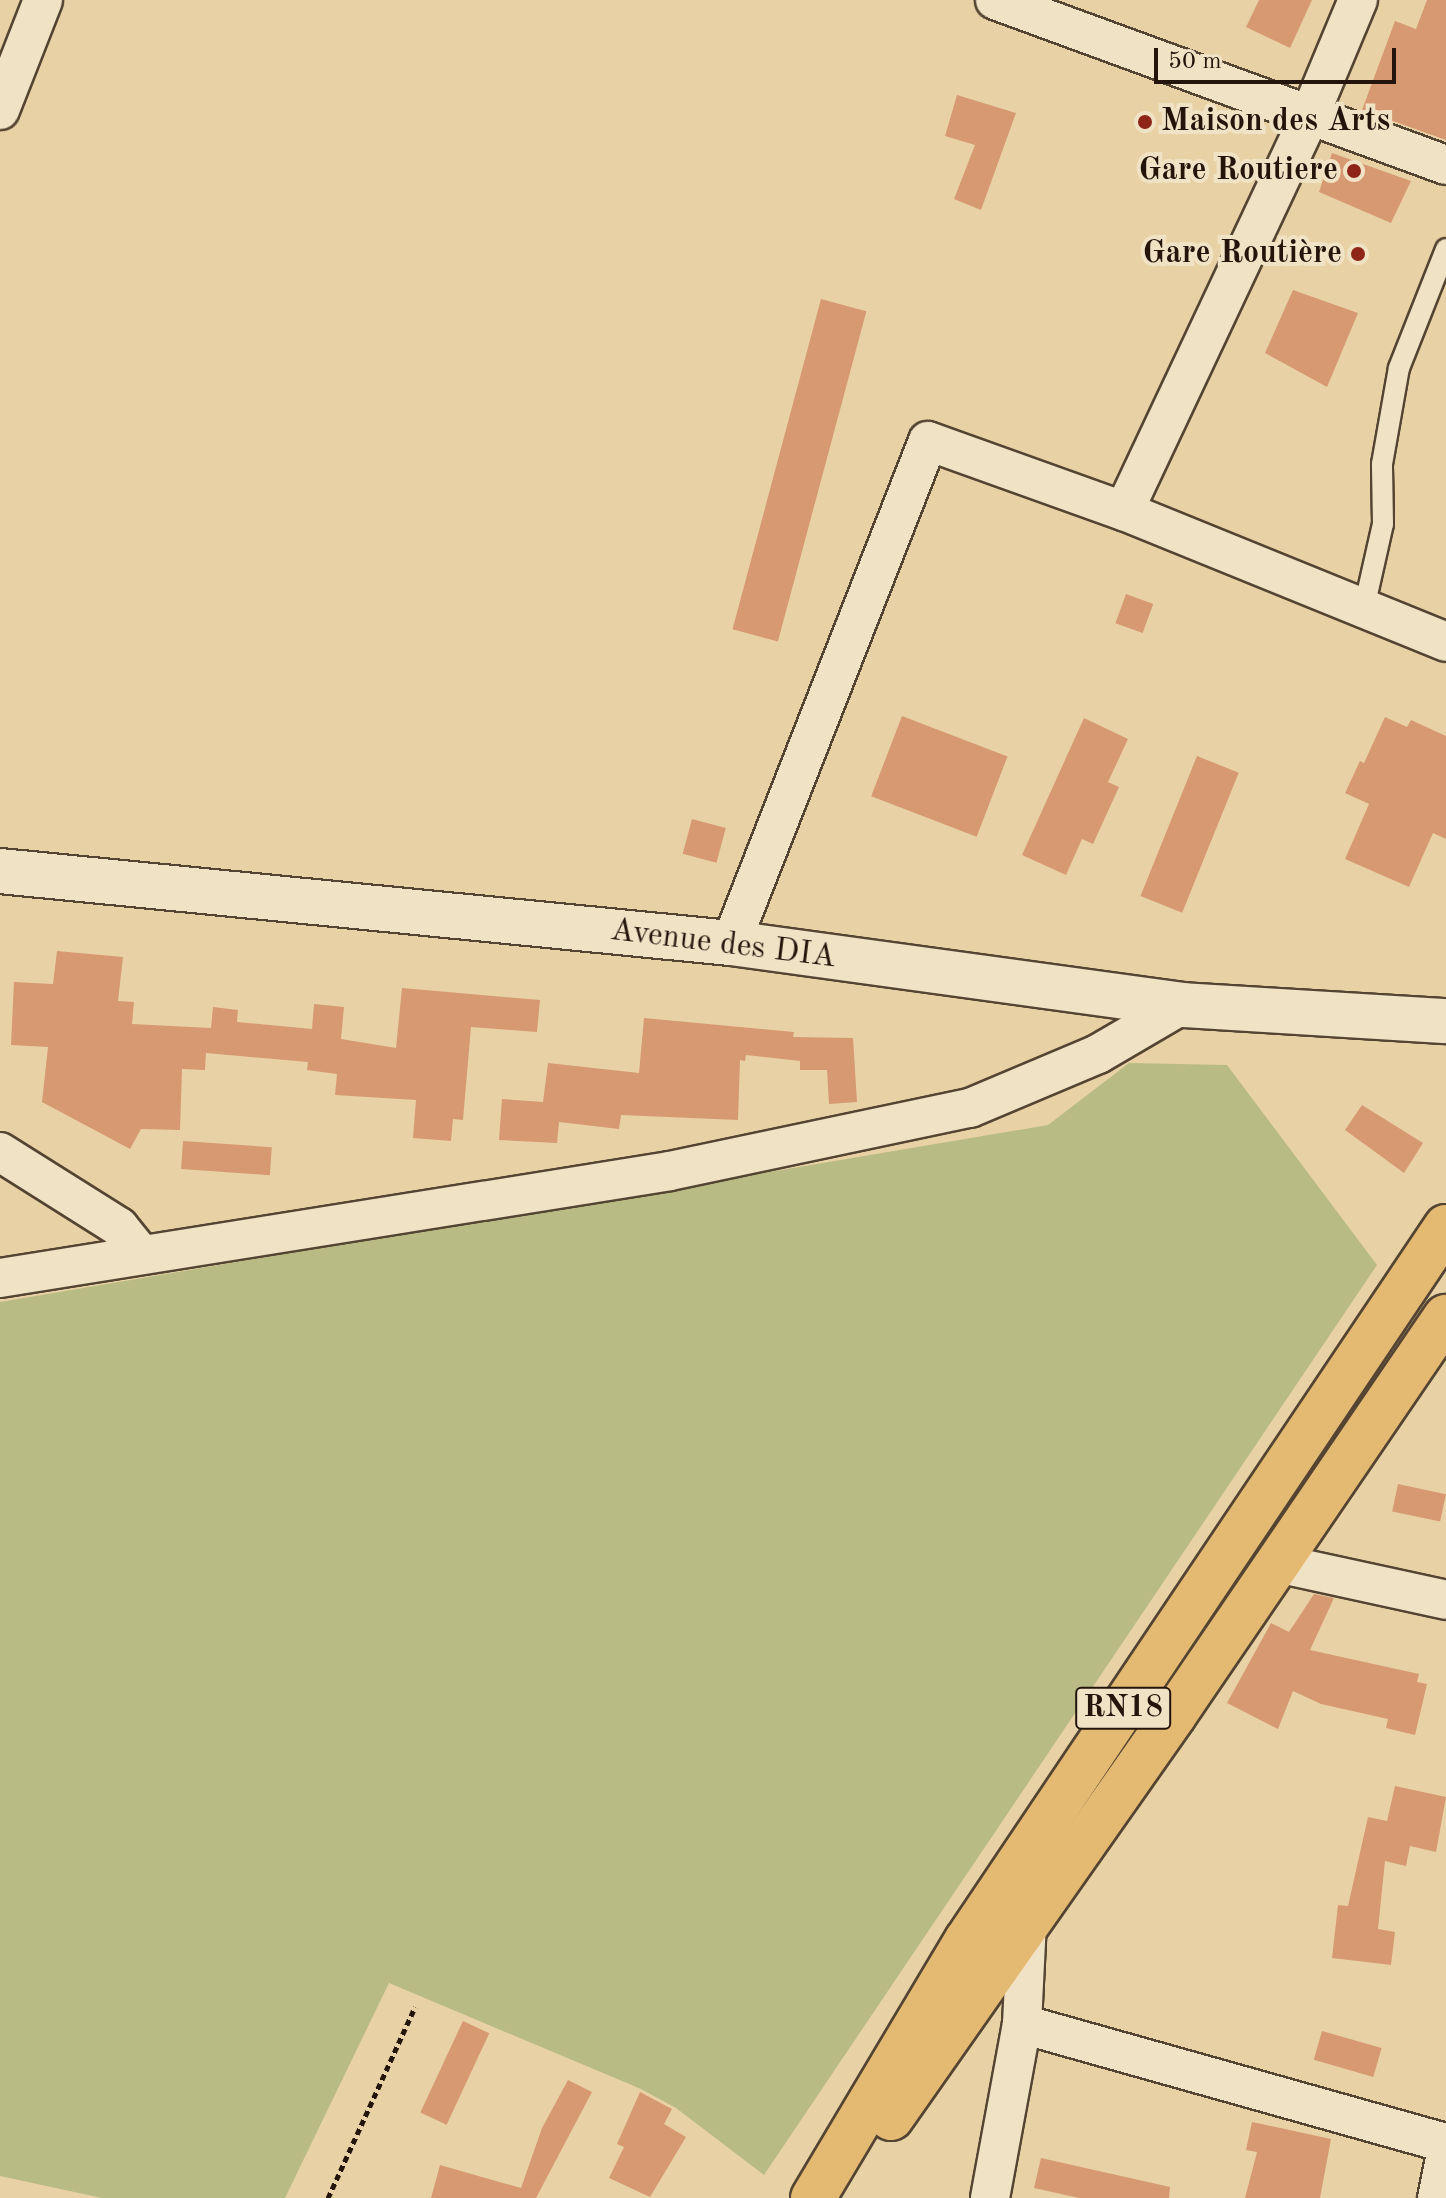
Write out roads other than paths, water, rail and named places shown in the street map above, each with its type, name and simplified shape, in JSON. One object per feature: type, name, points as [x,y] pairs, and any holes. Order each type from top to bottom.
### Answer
[{"type":"main road","name":"RN18","points":[[813,2198],[967,1940],[1446,1227]]},
{"type":"main road","name":"RN18","points":[[834,2198],[1446,1317]]},
{"type":"street","points":[[0,110],[43,0]]},
{"type":"street","points":[[1124,511],[1309,117],[1358,0]]},
{"type":"street","points":[[1011,3],[1309,117],[1446,165]]},
{"type":"street","points":[[731,943],[928,441],[1124,511],[1446,642]]},
{"type":"street","name":"Avenue des DIA","points":[[0,871],[731,943],[1182,1005],[1446,1021]]},
{"type":"street","points":[[0,1278],[670,1171],[970,1108],[1098,1054],[1182,1005]]},
{"type":"street","points":[[0,1152],[119,1227],[141,1254]]},
{"type":"street","points":[[1277,1563],[1446,1600]]},
{"type":"street","points":[[990,2198],[1022,2024],[1027,1921]]},
{"type":"street","points":[[1022,2024],[1446,2143]]},
{"type":"street","points":[[1437,2198],[1446,2154]]},
{"type":"lane","points":[[1364,608],[1383,524],[1382,464],[1399,368],[1446,249]]},
{"type":"place","name":"Maison des Arts","points":[[1145,122]]},
{"type":"place","name":"Gare Routiere","points":[[1354,171]]},
{"type":"place","name":"Gare Routière","points":[[1358,254]]}]
